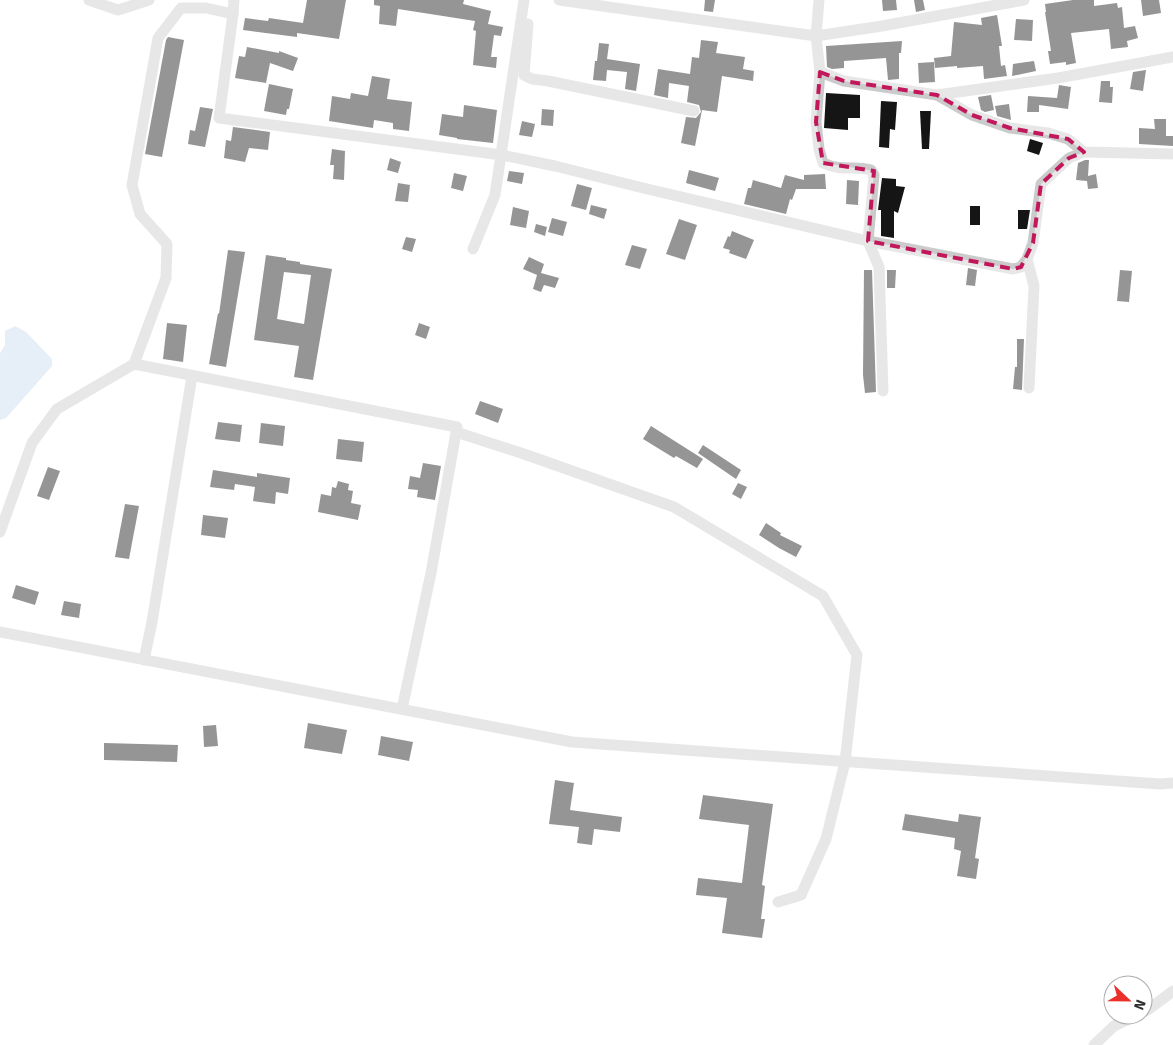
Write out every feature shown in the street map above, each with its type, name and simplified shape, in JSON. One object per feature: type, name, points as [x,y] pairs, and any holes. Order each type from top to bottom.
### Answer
[{"type":"street","points":[[89,0],[118,10],[149,0]]},
{"type":"street","points":[[179,0],[233,14]]},
{"type":"street","points":[[234,0],[219,118],[502,155],[868,241],[1014,269],[1021,267],[1034,243],[1041,184],[1069,158],[1084,152],[1173,154]]},
{"type":"street","points":[[525,0],[528,20],[524,75],[532,79],[694,111]]},
{"type":"street","points":[[473,249],[495,195],[525,0]]},
{"type":"street","points":[[559,0],[816,36],[1024,0]]},
{"type":"street","points":[[819,0],[816,36],[820,72],[816,122],[819,150],[823,163],[842,169],[863,167],[871,170],[874,175],[868,241],[879,267],[883,391]]},
{"type":"street","points":[[0,532],[32,443],[57,409],[134,364],[166,278],[167,244],[140,214],[132,185],[158,38],[181,8],[206,8]]},
{"type":"street","points":[[820,72],[844,81],[937,95],[1058,78],[1173,57]]},
{"type":"street","points":[[937,95],[972,115],[1010,128],[1048,133],[1068,139],[1084,152]]},
{"type":"street","points":[[1027,259],[1034,286],[1029,388]]},
{"type":"street","points":[[134,364],[457,427],[431,573],[402,710]]},
{"type":"street","points":[[144,660],[152,622],[192,376]]},
{"type":"street","points":[[456,432],[674,507],[823,596],[857,655],[845,762],[826,839],[801,895],[778,902]]},
{"type":"street","points":[[0,632],[572,742],[1160,784],[1173,783]]},
{"type":"street","points":[[1153,1007],[1173,991]]},
{"type":"street","points":[[1094,1045],[1116,1025]]},
{"type":"highlighted area","points":[[820,72],[844,81],[937,95],[972,115],[1010,128],[1068,139],[1084,152],[1069,158],[1041,184],[1033,243],[1021,267],[1013,269],[868,241],[874,171],[823,163],[816,122]]},
{"type":"water","points":[[15,326],[26,332],[52,359],[52,366],[6,418],[0,420],[0,353],[5,345],[5,331]]},
{"type":"building","points":[[307,0],[346,0],[339,39],[297,33],[297,37],[243,30],[245,18],[268,21],[269,18],[303,23]]},
{"type":"building","points":[[374,0],[464,0],[463,4],[491,11],[488,24],[503,27],[501,36],[494,35],[491,57],[497,57],[496,68],[473,65],[476,31],[473,30],[475,21],[398,9],[396,26],[379,24],[380,6],[374,5]]},
{"type":"building","points":[[705,0],[715,0],[713,12],[704,11]]},
{"type":"building","points":[[882,0],[896,0],[897,10],[883,11]]},
{"type":"building","points":[[914,0],[923,0],[925,10],[916,12]]},
{"type":"building","points":[[1073,0],[1094,0],[1094,6],[1117,3],[1118,8],[1122,7],[1124,28],[1135,26],[1138,38],[1127,41],[1128,47],[1111,49],[1109,29],[1071,33],[1076,63],[1066,65],[1066,62],[1050,64],[1048,51],[1051,51],[1045,4]]},
{"type":"building","points":[[1141,0],[1159,0],[1161,13],[1143,16]]},
{"type":"building","points":[[997,15],[1002,46],[999,46],[1001,66],[1005,65],[1007,76],[984,79],[983,66],[935,68],[934,58],[951,56],[954,22],[982,25],[981,18]]},
{"type":"building","points":[[1016,19],[1033,20],[1032,41],[1014,40]]},
{"type":"building","points":[[168,37],[184,40],[162,157],[145,154]]},
{"type":"building","points":[[701,40],[718,42],[716,53],[745,57],[743,69],[754,71],[753,81],[722,76],[717,112],[702,110],[695,146],[681,143],[686,117],[696,118],[701,112],[699,105],[687,102],[689,86],[669,83],[668,98],[654,95],[658,69],[690,74],[692,57],[699,58]]},
{"type":"building","points":[[902,41],[901,53],[899,53],[899,79],[888,80],[886,58],[844,61],[844,68],[832,69],[827,67],[826,46]]},
{"type":"building","points":[[599,43],[609,44],[607,59],[640,64],[636,91],[625,89],[627,72],[607,70],[606,81],[593,80]]},
{"type":"building","points":[[247,47],[279,53],[279,51],[298,58],[293,71],[270,63],[266,83],[235,78],[239,56],[245,57]]},
{"type":"building","points":[[1034,61],[1036,71],[1012,76],[1013,64]]},
{"type":"building","points":[[934,62],[935,82],[919,83],[918,63]]},
{"type":"building","points":[[1146,70],[1143,91],[1130,89],[1133,72]]},
{"type":"building","points":[[372,76],[390,79],[387,99],[412,102],[409,131],[393,129],[393,123],[374,120],[373,128],[329,121],[332,96],[350,99],[351,93],[368,96]]},
{"type":"building","points":[[1101,81],[1110,81],[1110,87],[1113,87],[1112,103],[1099,102]]},
{"type":"building","points":[[269,84],[293,89],[286,115],[264,111]]},
{"type":"building","points":[[1059,85],[1071,87],[1068,109],[1039,105],[1039,112],[1027,112],[1028,96],[1057,98]]},
{"type":"building","points":[[826,93],[860,95],[860,118],[848,118],[848,130],[824,128]]},
{"type":"building","points":[[991,95],[994,110],[985,112],[981,110],[978,97]]},
{"type":"building","points":[[881,101],[897,102],[895,130],[890,129],[889,148],[879,147]]},
{"type":"building","points":[[1009,104],[1011,120],[997,116],[995,106]]},
{"type":"building","points":[[464,105],[497,110],[493,143],[439,135],[442,114],[463,117]]},
{"type":"building","points":[[200,107],[213,109],[205,147],[188,144],[190,130],[195,131]]},
{"type":"building","points":[[542,109],[554,110],[553,126],[541,125]]},
{"type":"building","points":[[920,111],[931,111],[929,149],[922,149]]},
{"type":"building","points":[[1154,119],[1166,119],[1166,136],[1173,136],[1173,146],[1139,144],[1139,128],[1155,129]]},
{"type":"building","points":[[522,121],[535,124],[532,137],[519,135]]},
{"type":"building","points":[[233,127],[270,132],[268,150],[249,148],[245,162],[224,158],[226,140],[231,141]]},
{"type":"building","points":[[1030,139],[1043,143],[1039,155],[1027,151]]},
{"type":"building","points":[[332,149],[345,151],[344,180],[333,179],[334,165],[330,165]]},
{"type":"building","points":[[390,158],[401,162],[398,173],[387,170]]},
{"type":"building","points":[[1089,160],[1088,176],[1096,174],[1098,188],[1088,189],[1087,181],[1076,180],[1078,163]]},
{"type":"building","points":[[689,170],[719,178],[715,191],[686,183]]},
{"type":"building","points":[[509,171],[524,173],[522,184],[507,181]]},
{"type":"building","points":[[454,173],[467,176],[463,191],[451,188]]},
{"type":"building","points":[[825,174],[826,189],[796,189],[792,200],[790,199],[786,214],[744,204],[748,188],[751,188],[753,180],[781,188],[785,175],[804,180],[804,175]]},
{"type":"building","points":[[882,178],[896,179],[896,186],[905,187],[898,213],[894,211],[894,238],[881,236],[881,210],[878,210]]},
{"type":"building","points":[[847,180],[859,181],[858,205],[846,204]]},
{"type":"building","points":[[398,183],[410,185],[408,202],[395,201]]},
{"type":"building","points":[[577,184],[592,188],[586,210],[571,206]]},
{"type":"building","points":[[591,205],[607,209],[604,219],[589,214]]},
{"type":"building","points":[[970,206],[980,206],[980,225],[970,225]]},
{"type":"building","points":[[513,207],[529,211],[526,228],[510,225]]},
{"type":"building","points":[[1018,210],[1030,210],[1027,229],[1018,229]]},
{"type":"building","points":[[552,218],[567,222],[563,236],[548,232]]},
{"type":"building","points":[[679,219],[697,225],[685,260],[666,254]]},
{"type":"building","points":[[536,224],[547,227],[545,236],[534,232]]},
{"type":"building","points":[[732,231],[754,240],[746,259],[729,253],[730,250],[723,248]]},
{"type":"building","points":[[406,237],[416,239],[412,252],[402,249]]},
{"type":"building","points":[[632,245],[647,249],[640,269],[625,265]]},
{"type":"building","points":[[228,250],[245,252],[226,367],[209,364],[219,314]]},
{"type":"building","points":[[266,255],[286,258],[286,260],[300,262],[300,264],[332,269],[313,380],[294,377],[299,346],[254,340]],"holes":[[[284,272],[311,275],[304,324],[277,319]]]},
{"type":"building","points":[[529,257],[544,264],[541,273],[559,278],[555,288],[544,285],[541,292],[533,289],[537,275],[523,269]]},
{"type":"building","points":[[968,268],[977,270],[975,286],[966,285]]},
{"type":"building","points":[[864,270],[872,270],[876,392],[865,393],[863,375]]},
{"type":"building","points":[[887,270],[896,270],[895,288],[887,288]]},
{"type":"building","points":[[1120,270],[1132,271],[1129,302],[1117,301]]},
{"type":"building","points":[[167,323],[187,325],[183,362],[163,359]]},
{"type":"building","points":[[419,323],[430,327],[426,339],[415,335]]},
{"type":"building","points":[[1017,339],[1024,339],[1022,390],[1013,389],[1015,367],[1017,367]]},
{"type":"building","points":[[480,401],[503,409],[498,423],[475,414]]},
{"type":"building","points":[[218,422],[242,425],[240,442],[215,439]]},
{"type":"building","points":[[261,423],[285,426],[283,446],[259,443]]},
{"type":"building","points":[[651,426],[703,459],[697,468],[676,456],[674,458],[643,439]]},
{"type":"building","points":[[338,439],[364,442],[362,462],[336,459]]},
{"type":"building","points":[[703,445],[741,470],[736,479],[698,453]]},
{"type":"building","points":[[423,463],[441,466],[435,500],[417,497],[418,490],[408,489],[410,476],[420,478]]},
{"type":"building","points":[[48,467],[60,471],[49,500],[37,496]]},
{"type":"building","points":[[213,470],[257,477],[257,473],[290,478],[288,494],[276,492],[275,504],[253,501],[255,487],[235,484],[234,490],[210,487]]},
{"type":"building","points":[[338,481],[349,484],[348,490],[353,491],[351,503],[361,505],[358,520],[318,512],[321,494],[331,496],[332,487],[336,488]]},
{"type":"building","points":[[738,483],[747,487],[741,499],[732,494]]},
{"type":"building","points":[[125,504],[139,506],[129,559],[115,557]]},
{"type":"building","points":[[203,515],[228,518],[225,538],[201,535]]},
{"type":"building","points":[[766,523],[781,533],[780,535],[802,546],[796,557],[759,535]]},
{"type":"building","points":[[16,585],[39,592],[35,605],[12,598]]},
{"type":"building","points":[[64,601],[81,604],[79,618],[61,615]]},
{"type":"building","points":[[308,723],[347,730],[342,754],[304,748]]},
{"type":"building","points":[[216,725],[218,746],[204,747],[203,726]]},
{"type":"building","points":[[381,736],[413,742],[409,761],[378,755]]},
{"type":"building","points":[[104,743],[178,745],[177,762],[104,760]]},
{"type":"building","points":[[555,780],[574,783],[570,810],[622,817],[620,832],[594,829],[592,845],[577,843],[579,827],[549,824]]},
{"type":"building","points":[[703,795],[773,804],[762,885],[765,886],[761,919],[765,919],[762,938],[722,933],[727,898],[696,895],[698,878],[742,883],[749,825],[699,819]]},
{"type":"building","points":[[905,814],[958,822],[959,814],[981,817],[975,858],[979,859],[976,879],[957,876],[961,851],[954,849],[955,838],[902,830]]}]
